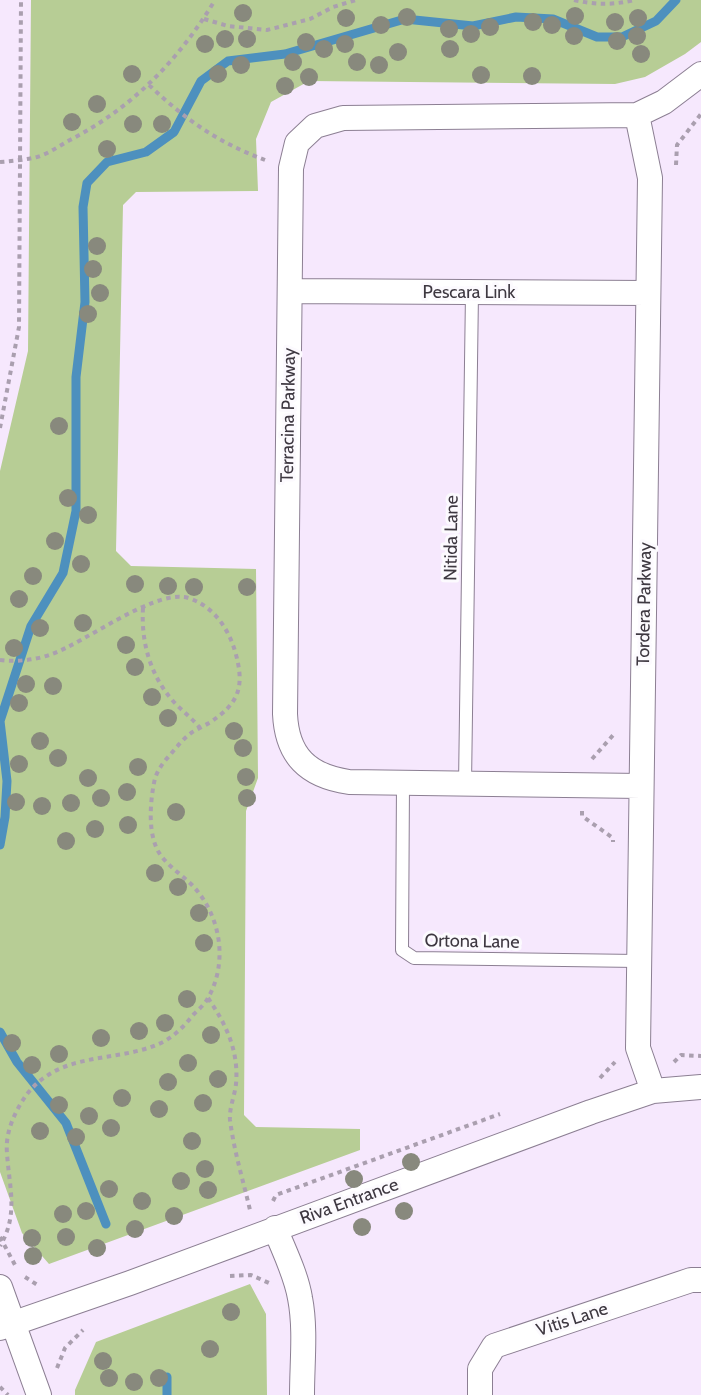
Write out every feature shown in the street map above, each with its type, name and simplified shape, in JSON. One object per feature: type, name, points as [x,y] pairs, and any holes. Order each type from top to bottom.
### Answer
[{"type":"street","name":"Terracina Parkway","points":[[641,786],[349,782],[316,774],[302,762],[292,748],[286,730],[291,168],[297,143],[315,126],[343,118],[637,115],[664,102],[701,74]]},
{"type":"street","name":"Tordera Parkway","points":[[637,115],[650,178],[638,1048],[653,1091]]},
{"type":"street","name":"Pescara Link","points":[[290,291],[648,293]]},
{"type":"street","name":"Riva Entrance","points":[[6,1326],[130,1283],[591,1112],[653,1091],[701,1087]]},
{"type":"street","points":[[266,1231],[295,1277],[300,1296],[303,1314],[302,1395]]},
{"type":"street","name":"Vitis Lane","points":[[480,1395],[480,1369],[494,1346],[691,1280],[701,1280]]},
{"type":"street","points":[[0,1287],[6,1326],[39,1395]]},
{"type":"lane","name":"Nitida Lane","points":[[465,784],[472,293]]},
{"type":"lane","name":"Ortona Lane","points":[[403,783],[402,950],[414,958],[638,961]]},
{"type":"path","points":[[0,428],[19,327],[21,0]]},
{"type":"path","points":[[0,162],[39,156],[81,134],[149,85],[190,39],[215,0]]},
{"type":"path","points":[[204,19],[228,26],[267,30],[310,19],[333,7],[356,0]]},
{"type":"path","points":[[574,0],[599,5],[634,0]]},
{"type":"path","points":[[149,85],[199,128],[242,151],[291,168]]},
{"type":"path","points":[[650,178],[676,175],[677,145],[701,114]]},
{"type":"path","points":[[1,1244],[9,1228],[12,1200],[7,1152],[8,1133],[16,1112],[28,1094],[42,1079],[59,1069],[91,1058],[137,1051],[163,1042],[180,1030],[208,998],[219,957],[219,938],[215,922],[209,906],[192,885],[160,854],[152,827],[153,787],[160,766],[191,733],[232,706],[238,693],[240,680],[230,635],[222,622],[199,602],[184,597],[172,597],[143,608],[67,647],[40,658],[2,661]]},
{"type":"path","points":[[143,608],[143,638],[153,668],[167,694],[200,728]]},
{"type":"path","points":[[613,849],[613,838],[582,816],[583,768],[619,729]]},
{"type":"path","points":[[208,998],[224,1023],[233,1045],[236,1084],[230,1117],[236,1155],[266,1231]]},
{"type":"path","points":[[591,1081],[603,1077],[615,1064],[615,1053]]},
{"type":"path","points":[[272,1203],[276,1195],[501,1114]]},
{"type":"path","points":[[0,1237],[1,1244],[24,1277],[43,1287]]},
{"type":"path","points":[[227,1276],[251,1275],[270,1284],[275,1292]]},
{"type":"path","points":[[58,1378],[57,1367],[65,1348],[79,1332],[88,1327]]},
{"type":"path","points":[[0,1388],[8,1395]]},
{"type":"green space","points":[[31,0],[701,0],[701,42],[645,77],[615,84],[309,81],[271,102],[256,139],[258,191],[136,192],[123,205],[116,551],[131,566],[256,569],[258,778],[246,811],[244,1115],[256,1127],[360,1129],[360,1150],[49,1264],[22,1233],[0,1172],[0,471],[28,351]]},
{"type":"green space","points":[[250,1284],[266,1314],[267,1395],[75,1395],[75,1390],[96,1342]]},
{"type":"waterway","points":[[0,845],[5,817],[7,781],[0,721],[31,626],[63,573],[76,511],[76,377],[85,302],[83,207],[87,183],[107,162],[146,152],[174,132],[201,81],[228,61],[285,54],[405,19],[473,26],[516,17],[553,19],[597,37],[622,37],[656,21],[676,0]]},
{"type":"waterway","points":[[0,1032],[17,1062],[66,1123],[106,1224]]},
{"type":"waterway","points":[[167,1377],[167,1395]]}]
